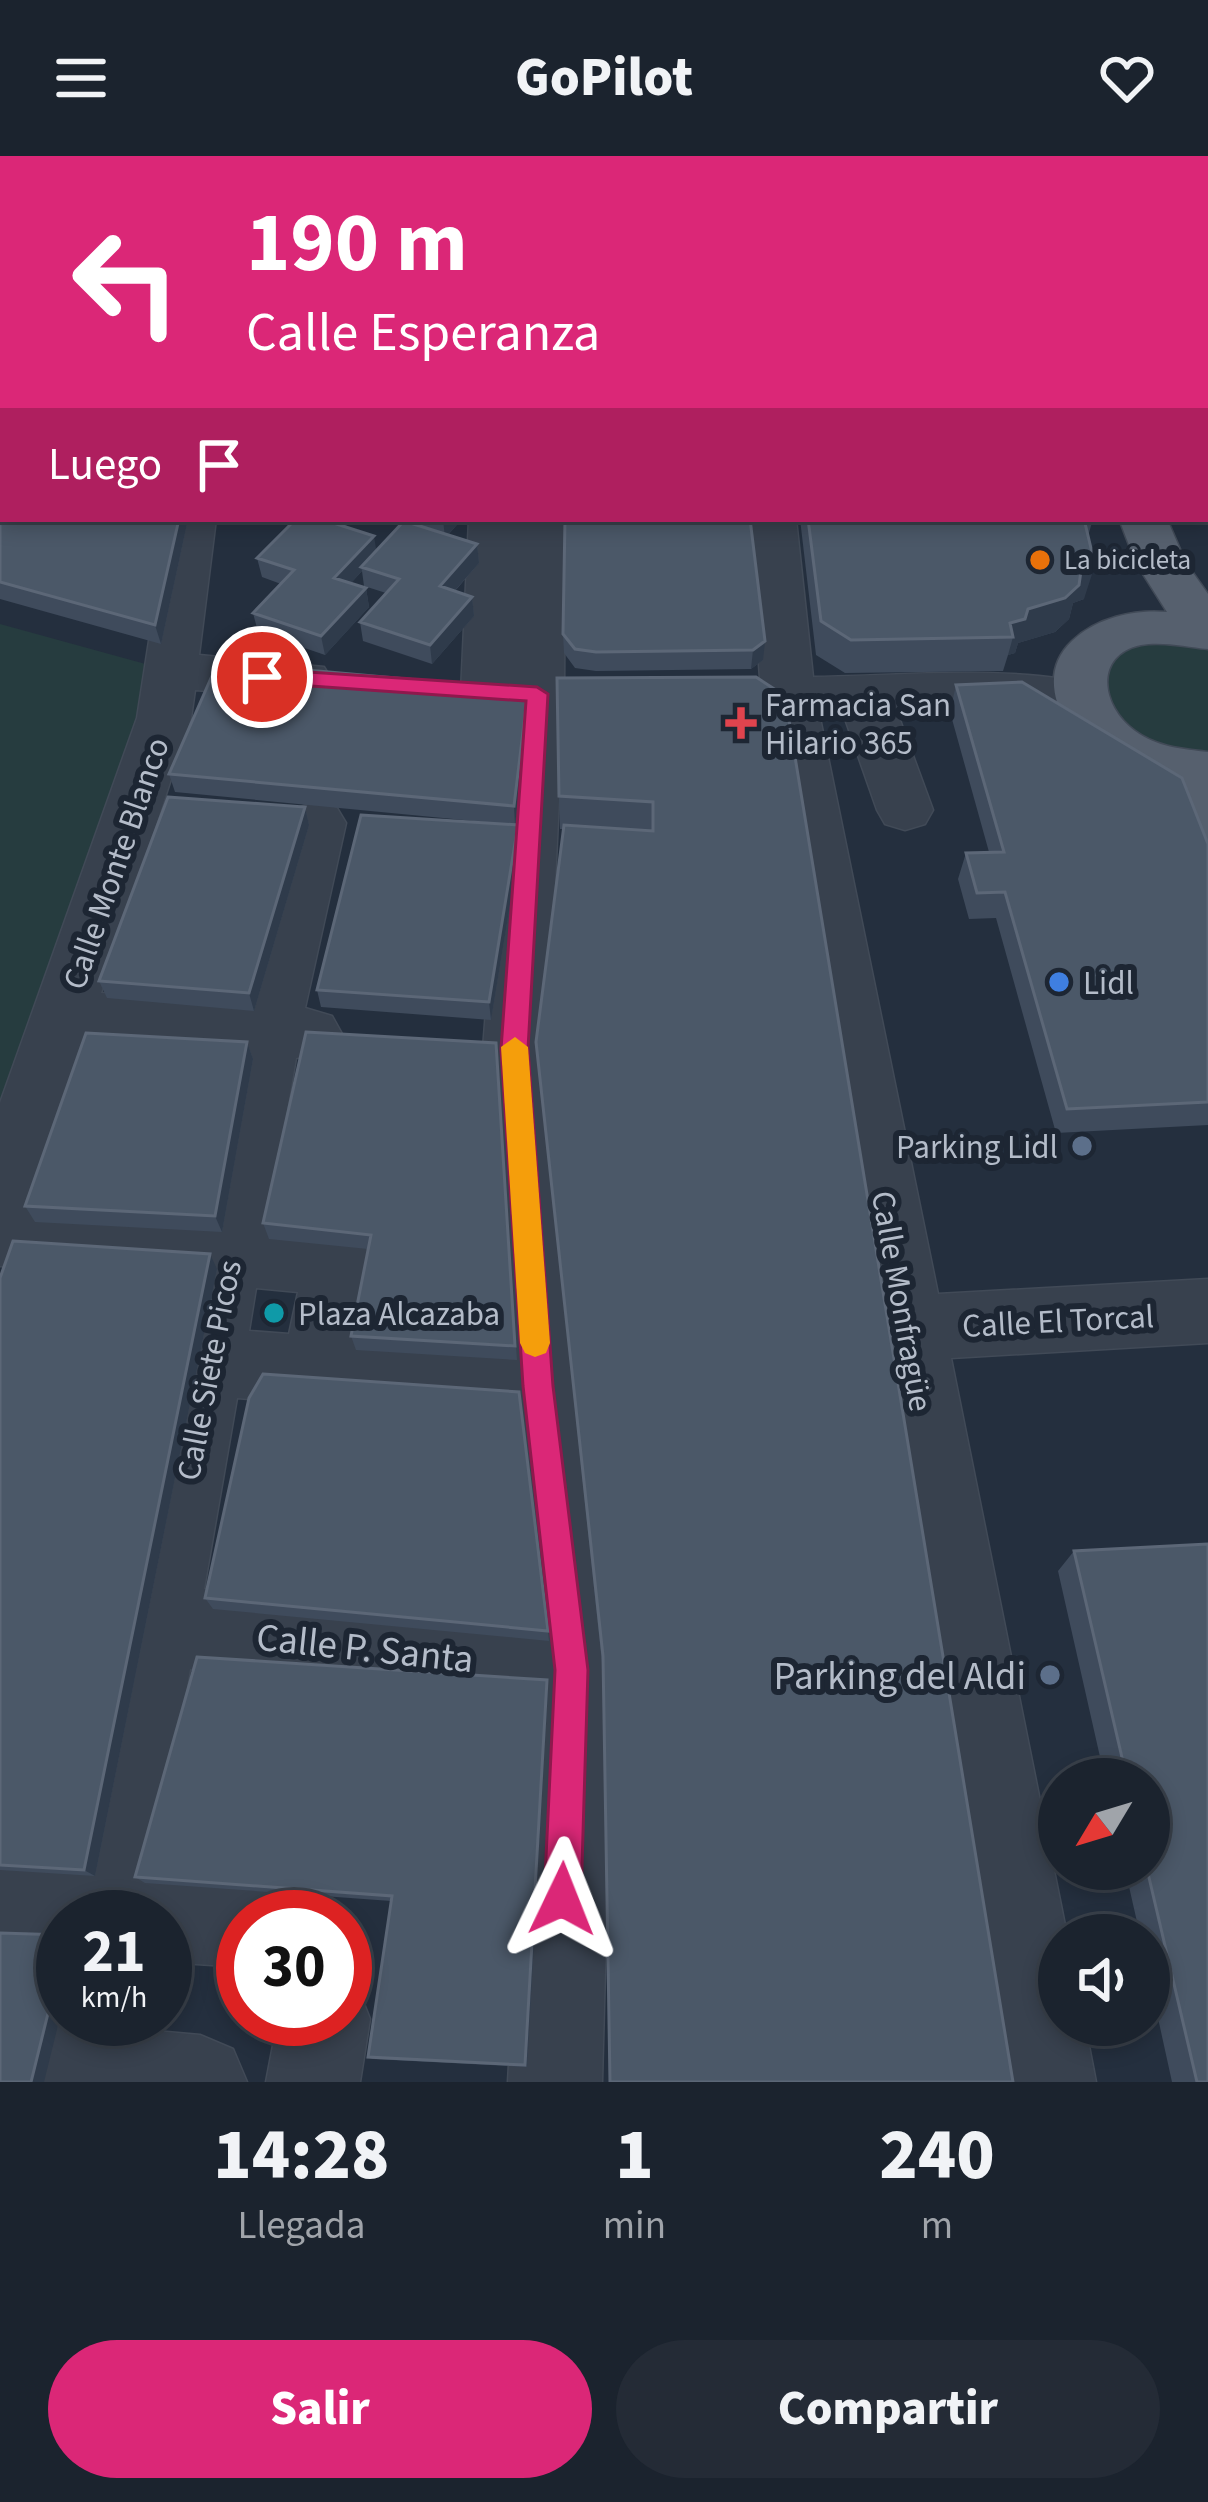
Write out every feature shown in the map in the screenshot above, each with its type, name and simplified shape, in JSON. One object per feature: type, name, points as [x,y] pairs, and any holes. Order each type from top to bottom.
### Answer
[{"type":"main road","points":[[1103,522],[1120,599],[1118,633]]},
{"type":"main road","points":[[1144,522],[1180,599],[1208,628]]},
{"type":"main road","points":[[1208,628],[1149,626],[1118,633],[1082,659],[1076,678],[1078,699],[1093,724],[1118,747],[1181,768],[1208,827]]},
{"type":"street","name":"Calle Monte Blanco","points":[[0,1199],[63,1015],[156,807],[192,522]]},
{"type":"street","points":[[494,522],[533,844],[481,1047],[538,1386],[572,1670],[555,2082]]},
{"type":"street","points":[[513,693],[541,522]]},
{"type":"street","name":"Calle Monfragüe","points":[[772,522],[788,698],[800,741],[1049,2082]]},
{"type":"street","points":[[171,671],[352,683]]},
{"type":"street","points":[[698,695],[788,698],[979,693],[1078,699]]},
{"type":"street","points":[[864,695],[904,810]]},
{"type":"street","name":"Calle Siete Picos","points":[[134,1890],[159,1624],[269,1030],[317,823]]},
{"type":"street","points":[[63,1015],[358,1037]]},
{"type":"street","points":[[0,1236],[338,1264],[319,1370]]},
{"type":"street","name":"Calle El Torcal","points":[[908,1328],[1208,1311]]},
{"type":"street","points":[[210,1362],[538,1386]]},
{"type":"street","name":"Calle P. Santa","points":[[159,1624],[572,1670]]},
{"type":"street","points":[[0,1904],[36,1907]]},
{"type":"street","points":[[313,2082],[319,2046]]},
{"type":"street","points":[[70,2057],[200,2082]]},
{"type":"green space","points":[[0,624],[171,671],[0,1199]]},
{"type":"green space","points":[[1151,638],[1208,645],[1208,755],[1173,753],[1117,727],[1096,669],[1109,653]]},
{"type":"building","points":[[0,522],[178,522],[155,625],[0,582]]},
{"type":"building","points":[[293,522],[330,522],[374,536],[334,578],[366,588],[321,636],[253,613],[294,570],[257,558]]},
{"type":"building","points":[[403,522],[477,544],[440,586],[472,597],[430,645],[360,622],[399,579],[361,567]]},
{"type":"building","points":[[565,522],[750,522],[765,641],[753,650],[596,652],[575,649],[563,634]]},
{"type":"building","points":[[808,522],[1085,522],[1095,565],[1081,571],[1079,585],[1065,598],[1028,609],[1025,619],[1010,623],[1013,637],[851,640],[821,621]]},
{"type":"building","points":[[218,662],[528,690],[514,806],[169,774]]},
{"type":"building","points":[[756,677],[785,696],[1013,2082],[610,2082],[603,1656],[536,1042],[564,825],[653,831],[653,802],[559,796],[557,678]]},
{"type":"building","points":[[1022,682],[1182,778],[1208,844],[1208,1102],[1067,1109],[1005,892],[977,893],[966,853],[1004,852],[956,685]]},
{"type":"building","points":[[168,797],[305,807],[249,993],[99,981]]},
{"type":"building","points":[[361,815],[518,825],[489,1002],[317,990]]},
{"type":"building","points":[[306,1032],[496,1043],[515,1346],[351,1336],[371,1235],[263,1223]]},
{"type":"building","points":[[86,1033],[247,1042],[215,1216],[25,1206]]},
{"type":"building","points":[[13,1241],[210,1254],[84,1870],[0,1865],[0,1278]]},
{"type":"building","points":[[263,1374],[519,1392],[548,1631],[205,1598],[249,1398]]},
{"type":"building","points":[[1208,1544],[1208,2082],[1197,2082],[1170,1967],[1170,1914],[1158,1914],[1152,1890],[1170,1890],[1170,1758],[1122,1758],[1074,1551]]},
{"type":"building","points":[[197,1657],[547,1680],[525,2065],[368,2057],[392,1896],[372,1895],[372,1890],[135,1877]]},
{"type":"building","points":[[0,1933],[36,1934],[36,2046],[40,2046],[31,2082],[0,2082]]},
{"type":"slow traffic","points":[[515,1047],[535,1343]]},
{"type":"place","name":"La bicicleta","points":[[1040,560]]},
{"type":"place","name":"Farmacia San Hilario 365","points":[[741,723]]},
{"type":"place","name":"Lidl","points":[[1059,982]]},
{"type":"place","name":"Parking Lidl","points":[[1082,1146]]},
{"type":"place","name":"Plaza Alcazaba","points":[[274,1313]]},
{"type":"place","name":"Parking del Aldi","points":[[1050,1675]]},
{"type":"route","points":[[262,677],[537,694],[514,1049],[538,1386],[572,1670],[562,1899]]}]
